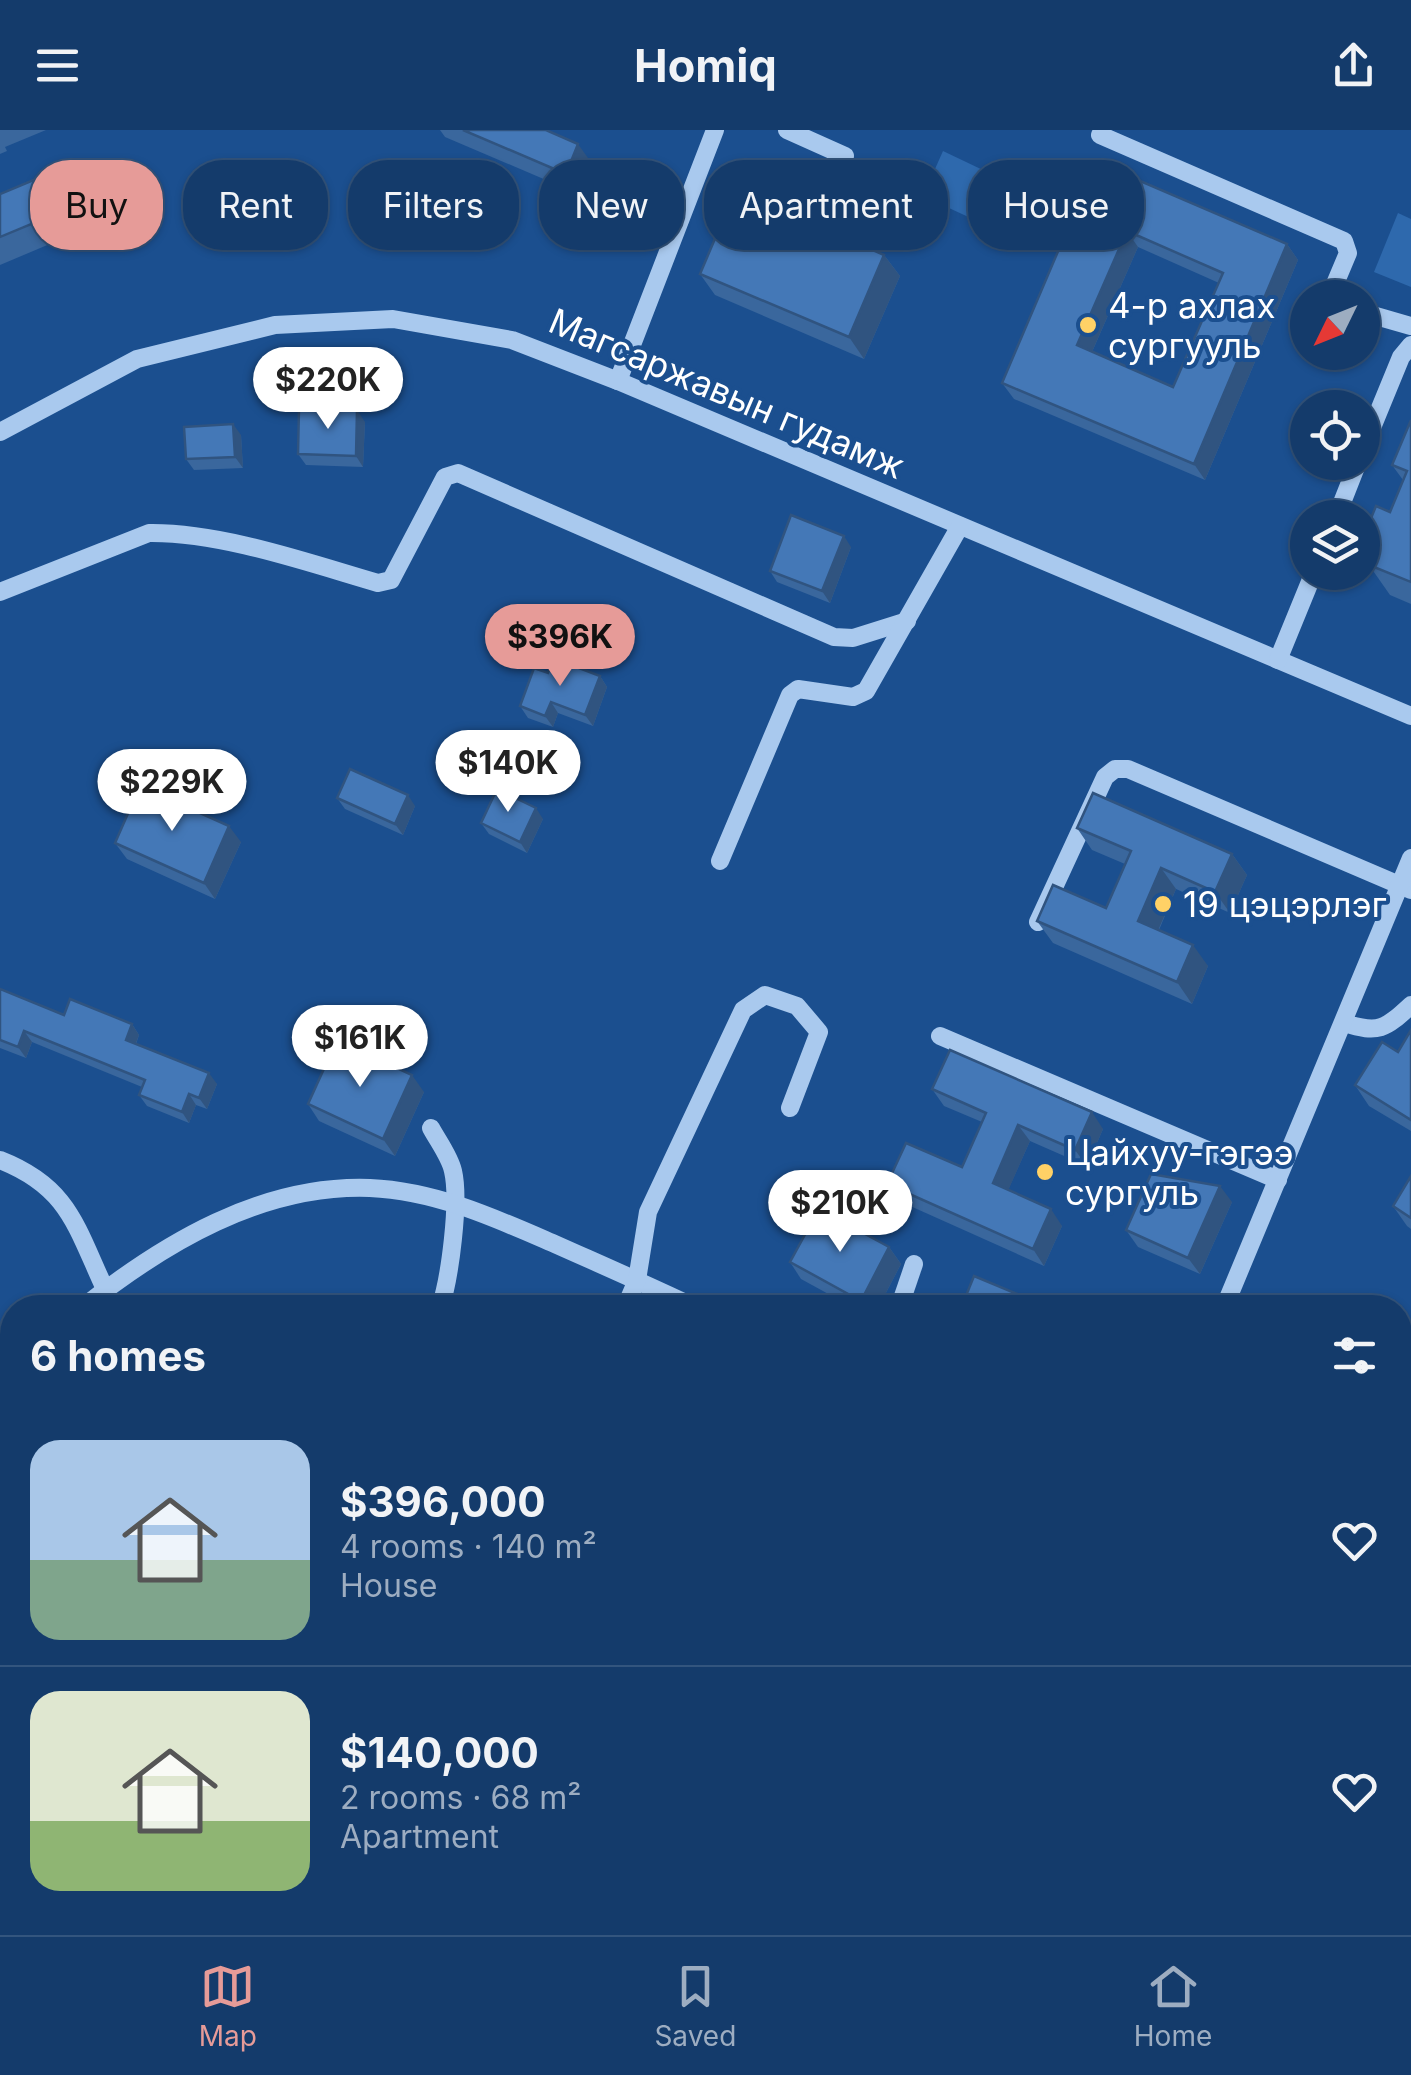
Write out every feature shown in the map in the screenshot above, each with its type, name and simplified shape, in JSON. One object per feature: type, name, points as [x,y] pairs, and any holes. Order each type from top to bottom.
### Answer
[{"type":"street","points":[[618,381],[715,130]]},
{"type":"street","points":[[787,130],[845,156]]},
{"type":"street","points":[[1100,134],[1344,240],[1348,253],[1337,280]]},
{"type":"street","points":[[1380,317],[1411,326]]},
{"type":"street","name":"Магсаржавын гудамж","points":[[0,432],[137,359],[274,325],[392,319],[512,340],[618,381],[1411,716]]},
{"type":"street","points":[[1380,408],[1401,357],[1411,345]]},
{"type":"street","points":[[0,592],[150,533],[175,533],[290,557],[378,584],[391,580],[445,476],[458,473],[834,638],[853,638],[907,622]]},
{"type":"street","points":[[720,862],[790,695],[798,689],[853,696],[866,691],[960,526]]},
{"type":"street","points":[[1278,660],[1307,590]]},
{"type":"street","points":[[1038,922],[1105,777],[1115,770],[1128,769],[1406,888]]},
{"type":"street","points":[[1229,1295],[1344,1022],[1406,888],[1411,858]]},
{"type":"street","points":[[631,1295],[637,1280],[648,1212],[742,1010],[765,995],[796,1006],[818,1032],[790,1108]]},
{"type":"street","points":[[1344,1022],[1365,1030],[1385,1028],[1411,1005]]},
{"type":"street","points":[[940,1036],[1278,1180]]},
{"type":"street","points":[[431,1128],[453,1170],[449,1274],[443,1295]]},
{"type":"street","points":[[0,1160],[32,1172],[68,1208],[105,1289]]},
{"type":"street","points":[[98,1295],[190,1235],[268,1201],[322,1190],[373,1188],[485,1214],[669,1295]]},
{"type":"street","points":[[903,1295],[914,1264]]},
{"type":"shaded area","points":[[943,151],[968,163],[968,217],[948,208],[948,160],[939,160]]},
{"type":"shaded area","points":[[1398,213],[1411,219],[1411,287],[1374,272]]},
{"type":"building","points":[[463,130],[546,130],[578,144],[572,160],[539,162]]},
{"type":"building","points":[[30,181],[30,225],[0,237],[0,194]]},
{"type":"building","points":[[1144,183],[1287,244],[1194,464],[1002,383],[1059,250],[1119,250],[1077,345],[1173,387],[1223,273],[1144,238]]},
{"type":"building","points":[[710,250],[873,250],[884,255],[849,337],[700,274]]},
{"type":"building","points":[[299,408],[357,410],[356,456],[298,454]]},
{"type":"building","points":[[1411,420],[1411,582],[1380,569],[1380,508],[1390,512],[1407,471],[1392,465]]},
{"type":"building","points":[[233,424],[235,457],[186,459],[184,427]]},
{"type":"building","points":[[791,515],[844,536],[822,591],[770,571]]},
{"type":"building","points":[[553,658],[600,676],[585,715],[551,702],[545,716],[520,706],[534,668],[548,673]]},
{"type":"building","points":[[350,769],[408,795],[395,824],[337,798]]},
{"type":"building","points":[[140,786],[229,826],[204,883],[115,843]]},
{"type":"building","points":[[497,789],[536,808],[520,842],[481,823]]},
{"type":"building","points":[[1093,793],[1232,854],[1215,892],[1161,868],[1138,921],[1193,945],[1177,982],[1037,921],[1053,885],[1106,908],[1131,851],[1077,828]]},
{"type":"building","points":[[0,989],[64,1015],[70,999],[132,1024],[126,1040],[209,1073],[199,1098],[189,1094],[182,1112],[139,1095],[145,1080],[24,1031],[18,1047],[0,1040]]},
{"type":"building","points":[[1411,1030],[1411,1120],[1355,1085],[1382,1042],[1398,1052]]},
{"type":"building","points":[[337,1040],[412,1075],[383,1139],[308,1104]]},
{"type":"building","points":[[950,1050],[1092,1112],[1075,1150],[1018,1125],[993,1183],[1051,1209],[1033,1249],[887,1184],[906,1143],[962,1167],[986,1113],[932,1089]]},
{"type":"building","points":[[1151,1174],[1220,1186],[1188,1258],[1126,1230]]},
{"type":"building","points":[[1411,1176],[1411,1218],[1393,1206]]},
{"type":"building","points":[[819,1209],[889,1247],[864,1295],[850,1295],[790,1262]]},
{"type":"building","points":[[974,1276],[1020,1295],[966,1295]]},
{"type":"place","name":"4-р ахлах сургууль","points":[[1088,325]]},
{"type":"place","name":"19 цэцэрлэг","points":[[1163,904]]},
{"type":"place","name":"Цайхуу-гэгээ сургуль","points":[[1045,1172]]}]
